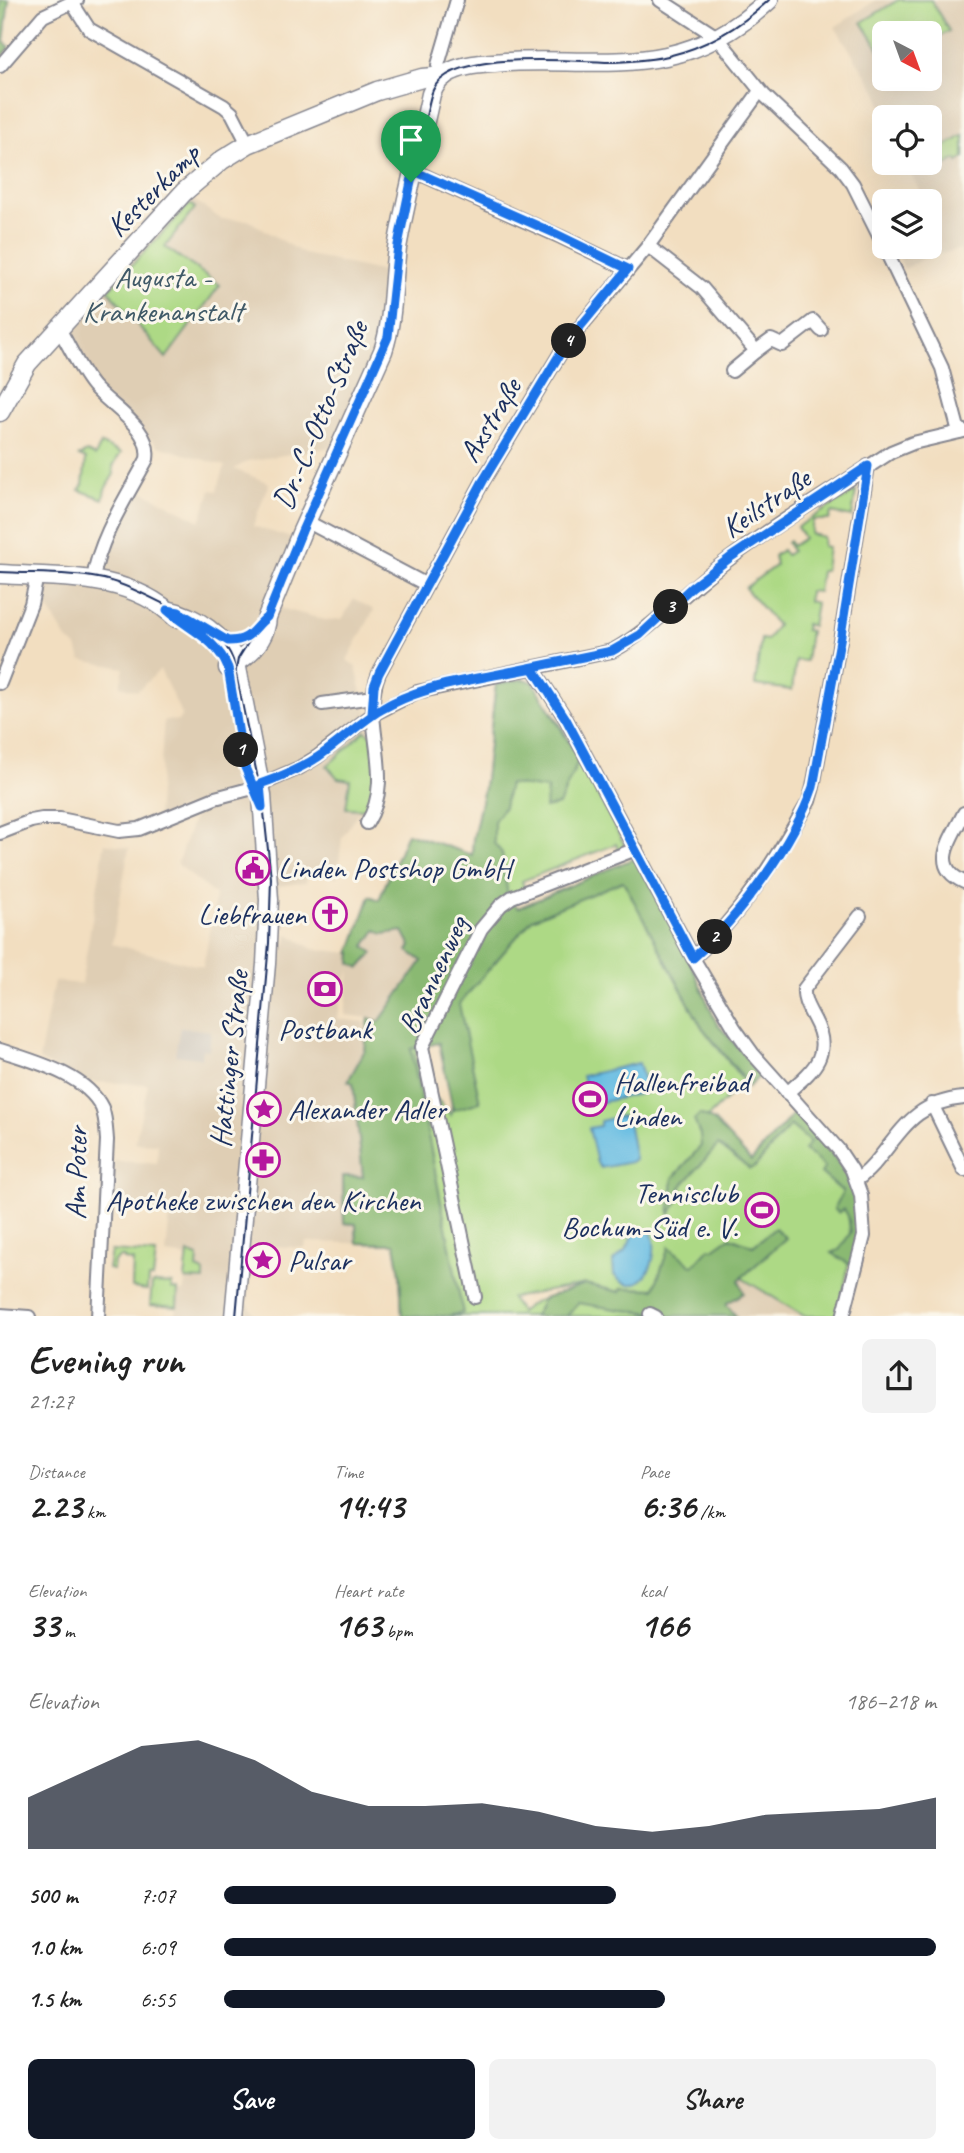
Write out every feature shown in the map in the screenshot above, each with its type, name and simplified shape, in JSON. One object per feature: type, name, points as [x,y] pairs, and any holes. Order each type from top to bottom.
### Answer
[{"type":"street","points":[[457,0],[438,65],[444,76],[472,65],[505,61],[625,61],[654,58],[687,50],[717,37],[742,23],[769,0]]},
{"type":"street","points":[[660,0],[717,37],[760,91],[846,174],[872,223]]},
{"type":"street","points":[[0,66],[43,16],[75,2],[89,29],[224,106],[236,120],[248,144]]},
{"type":"street","name":"Kesterkamp","points":[[0,412],[27,364],[184,192],[212,168],[248,144],[377,91],[422,78],[444,76]]},
{"type":"street","name":"Dr.-C.-Otto-Straße","points":[[233,663],[248,653],[266,628],[267,617],[306,521],[388,337],[398,245],[432,92],[444,76]]},
{"type":"street","name":"Axstraße","points":[[372,715],[374,686],[379,673],[483,481],[566,344],[648,246],[760,91]]},
{"type":"street","points":[[414,171],[628,269]]},
{"type":"street","points":[[648,246],[702,288],[756,351]]},
{"type":"street","points":[[890,259],[942,368],[962,432]]},
{"type":"street","points":[[732,371],[771,340],[782,345],[813,321],[821,330]]},
{"type":"street","points":[[59,329],[92,385],[133,424],[147,442],[147,459],[106,537],[96,562],[93,579]]},
{"type":"street","name":"Keilstraße","points":[[0,833],[31,821],[56,819],[130,831],[289,773],[317,757],[372,715],[417,692],[612,651],[635,639],[714,569],[868,466],[900,447],[962,432]]},
{"type":"street","points":[[693,958],[714,939],[754,890],[783,846],[813,787],[868,466]]},
{"type":"street","points":[[306,521],[427,585]]},
{"type":"street","name":"Hattinger Straße","points":[[0,574],[93,579],[122,587],[167,610],[211,642],[233,663]]},
{"type":"street","points":[[0,683],[31,604],[37,576]]},
{"type":"street","name":"Hattinger Straße","points":[[167,610],[179,612],[221,638],[233,663],[237,733],[244,765],[256,786],[262,807],[268,861],[268,942],[234,1316]]},
{"type":"street","name":"Dr.-C.-Otto-Straße","points":[[233,663],[259,623],[267,617]]},
{"type":"street","points":[[221,638],[234,641],[253,634]]},
{"type":"street","points":[[533,668],[566,719],[693,958],[735,1029],[787,1093],[838,1149],[856,1180],[864,1209],[864,1236],[843,1316]]},
{"type":"street","points":[[322,704],[373,697]]},
{"type":"street","points":[[367,823],[375,811],[379,782],[378,741],[372,715]]},
{"type":"street","points":[[964,813],[944,859],[949,873],[964,883]]},
{"type":"street","name":"Brannenweg","points":[[475,1297],[422,1047],[481,929],[501,905],[513,897],[636,849]]},
{"type":"street","points":[[787,1093],[813,1069],[822,1050],[820,1031],[804,999],[804,989],[860,916]]},
{"type":"street","name":"Am Poter","points":[[0,1051],[34,1061],[76,1080],[93,1095],[104,1113],[107,1140],[98,1316]]},
{"type":"street","points":[[856,1180],[873,1166],[910,1120],[932,1104],[947,1099],[964,1098]]},
{"type":"street","points":[[932,1104],[964,1170]]},
{"type":"shaded area","points":[[876,0],[964,0],[964,263],[960,249],[942,254],[942,189],[919,189],[911,175],[942,175],[942,105],[882,105],[877,91],[942,91],[942,21],[872,21],[872,84],[835,27]]},
{"type":"shaded area","points":[[191,198],[221,219],[248,220],[304,254],[384,272],[381,331],[375,351],[331,447],[248,461],[234,469],[269,483],[253,526],[304,542],[280,608],[325,620],[342,619],[354,599],[374,610],[347,660],[356,667],[372,735],[365,731],[327,766],[350,780],[346,808],[366,809],[358,812],[342,838],[337,877],[308,872],[306,882],[279,886],[278,944],[286,945],[288,934],[313,949],[352,953],[366,959],[373,952],[365,947],[376,930],[383,934],[403,930],[423,961],[379,1022],[345,1015],[350,969],[341,997],[338,1019],[365,1022],[365,1050],[348,1081],[353,1082],[364,1177],[344,1176],[344,1223],[356,1224],[357,1243],[306,1242],[305,1248],[254,1245],[248,1303],[255,1316],[176,1316],[178,1292],[184,1292],[187,1257],[166,1254],[170,1212],[111,1207],[114,1161],[157,1163],[158,1144],[135,1143],[148,1084],[89,1084],[39,1060],[54,981],[81,984],[105,843],[129,848],[112,944],[203,967],[213,915],[215,895],[177,864],[195,814],[228,801],[226,791],[157,818],[164,720],[178,721],[182,715],[160,670],[137,691],[120,686],[124,668],[81,660],[77,647],[68,641],[45,603],[39,600],[50,584],[93,584],[96,566],[135,487],[200,521],[211,490],[217,491],[225,466],[158,446],[97,389],[65,331]]},
{"type":"shaded area","points":[[900,259],[923,259],[904,269]]},
{"type":"shaded area","points":[[180,1027],[211,1031],[209,1050],[202,1049],[201,1058],[175,1055]]},
{"type":"shaded area","points":[[727,1269],[804,1316],[685,1316]]},
{"type":"green space","points":[[0,0],[9,0],[4,42],[10,47],[0,60]]},
{"type":"green space","points":[[898,0],[931,0],[949,31],[942,35],[942,21],[872,21],[872,38],[862,22]]},
{"type":"green space","points":[[964,135],[964,158],[958,162],[956,159],[943,167],[942,148]]},
{"type":"green space","name":"Augusta - Krankenanstalt","points":[[190,204],[195,208],[165,247],[220,285],[166,358],[108,290]]},
{"type":"green space","points":[[101,444],[121,453],[113,466],[114,474],[105,489],[103,499],[79,490],[83,485],[86,459],[79,456],[87,452],[95,456]]},
{"type":"green space","points":[[856,491],[852,517],[831,513],[829,520],[813,520],[811,534],[824,537],[823,546],[828,547],[825,571],[821,571],[818,592],[809,591],[808,601],[816,603],[812,626],[806,624],[805,630],[810,631],[806,661],[796,660],[792,690],[755,685],[761,639],[767,640],[777,625],[745,588],[776,565],[774,556],[782,550],[786,555],[792,551],[787,543],[789,541],[792,546],[804,538],[797,527]]},
{"type":"green space","points":[[524,679],[533,682],[562,727],[625,846],[619,852],[616,844],[522,881],[524,887],[418,1035],[416,1056],[421,1086],[451,1115],[459,1004],[532,919],[623,880],[701,1026],[744,1082],[706,1119],[724,1132],[751,1161],[795,1112],[830,1161],[847,1208],[850,1232],[845,1285],[837,1316],[804,1316],[727,1269],[654,1289],[622,1288],[620,1292],[585,1284],[511,1298],[520,1312],[536,1301],[554,1298],[662,1316],[402,1316],[400,1273],[395,1244],[357,1243],[356,1224],[344,1223],[343,1176],[363,1177],[419,974],[472,856],[484,788],[496,684]]},
{"type":"green space","points":[[524,679],[533,682],[579,759],[559,805],[545,808],[547,789],[509,784],[504,807],[494,821],[494,843],[502,853],[508,897],[518,908],[637,857],[689,959],[716,1022],[761,1075],[748,1087],[701,1026],[623,881],[532,919],[459,1004],[480,1102],[453,1110],[439,1043],[411,1049],[463,1313],[447,1316],[402,1316],[400,1273],[395,1244],[357,1243],[356,1224],[344,1223],[343,1176],[363,1177],[353,1083],[348,1081],[365,1050],[369,1018],[379,1022],[422,961],[408,951],[411,946],[403,931],[383,934],[376,930],[365,946],[373,953],[360,968],[351,963],[350,953],[370,896],[379,900],[407,833],[472,855],[484,788],[496,684]]},
{"type":"green space","points":[[365,731],[372,735],[376,773],[371,805],[366,809],[346,808],[350,780],[338,778],[327,766]]},
{"type":"green space","points":[[795,1112],[840,1164],[849,1180],[858,1216],[852,1266],[832,1253],[839,1250],[851,1232],[844,1209],[839,1213],[834,1209],[843,1192],[821,1173],[825,1167],[804,1150],[810,1142],[790,1125],[755,1167],[750,1169],[718,1145],[681,1187],[679,1200],[669,1215],[673,1178],[701,1146],[694,1120],[700,1114],[714,1121],[751,1161]]},
{"type":"green space","points":[[775,1228],[786,1238],[739,1280],[744,1293],[726,1304],[736,1316],[666,1316],[578,1303],[567,1316],[534,1316],[543,1299],[585,1284],[620,1292],[621,1288],[654,1289],[669,1247],[693,1266],[709,1248],[713,1249],[730,1237],[753,1246]]},
{"type":"green space","points":[[111,1251],[156,1254],[153,1278],[148,1278],[147,1290],[132,1288],[133,1261],[120,1257],[114,1262],[113,1270],[108,1269]]},
{"type":"green space","points":[[188,1253],[198,1257],[197,1269],[204,1272],[204,1280],[185,1279]]},
{"type":"green space","points":[[152,1283],[172,1284],[172,1289],[178,1290],[177,1307],[150,1305]]},
{"type":"water","points":[[639,1063],[647,1092],[590,1105],[582,1076]]},
{"type":"water","points":[[621,1116],[628,1121],[635,1159],[601,1168],[597,1163],[589,1128],[600,1126],[600,1121]]},
{"type":"water","points":[[642,1230],[651,1232],[654,1242],[651,1264],[640,1281],[624,1283],[614,1275],[613,1261],[626,1250],[634,1234]]},
{"type":"tram line","points":[[237,690],[235,675],[238,659],[266,614],[301,527],[381,350],[387,327],[392,267],[400,221],[433,90],[444,77],[464,68],[488,63],[516,60],[615,62],[668,56],[696,47],[722,34],[769,0]]},
{"type":"tram line","points":[[0,572],[86,576],[126,586],[161,602],[208,630],[223,643],[233,660],[263,803],[271,878],[269,943],[236,1316]]},
{"type":"place","name":"Linden Postshop GmbH","points":[[253,868]]},
{"type":"place","name":"Liebfrauen","points":[[330,914]]},
{"type":"place","name":"Postbank","points":[[325,989]]},
{"type":"place","name":"Hallenfreibad Linden","points":[[590,1099]]},
{"type":"place","name":"Alexander Adler","points":[[264,1109]]},
{"type":"place","name":"Apotheke zwischen den Kirchen","points":[[263,1160]]},
{"type":"place","name":"Tennisclub Bochum-Süd e. V.","points":[[762,1210]]},
{"type":"place","name":"Pulsar","points":[[263,1260]]},
{"type":"route","points":[[411,182],[398,245],[388,337],[267,617],[259,623],[253,634],[228,641],[179,612],[167,610],[211,642],[223,657],[228,668],[244,765],[262,807],[260,784],[299,768],[391,704],[417,692],[533,668],[566,719],[693,958],[729,922],[766,875],[808,801],[813,787],[868,466],[714,569],[640,635],[612,651],[417,692],[391,704],[372,715],[374,686],[379,673],[483,481],[566,344],[628,269],[414,171],[411,182]]}]
